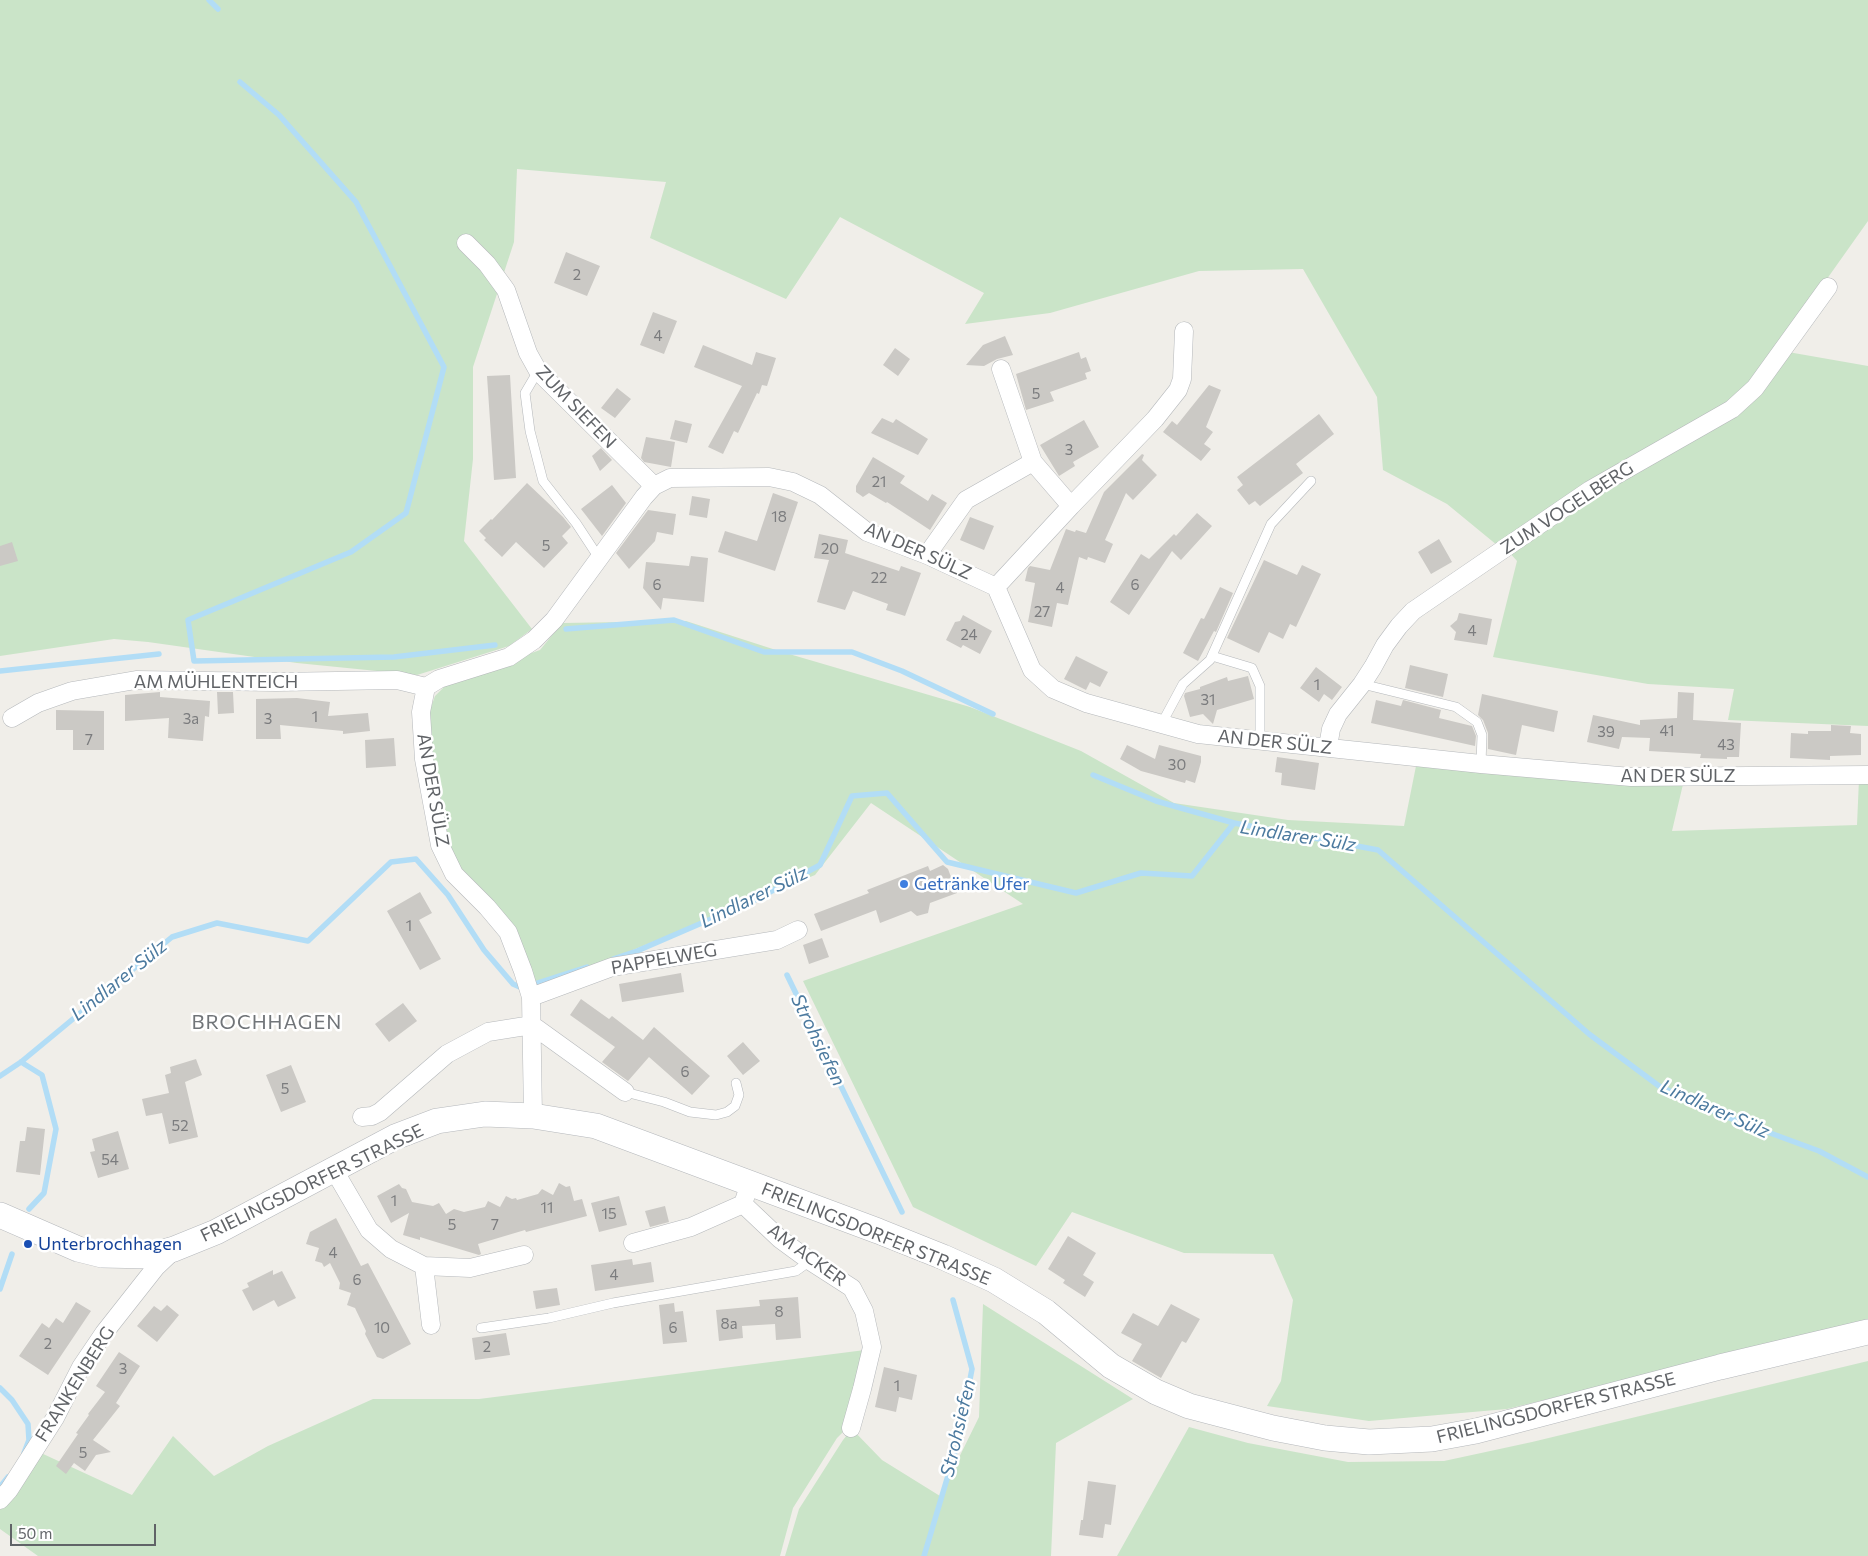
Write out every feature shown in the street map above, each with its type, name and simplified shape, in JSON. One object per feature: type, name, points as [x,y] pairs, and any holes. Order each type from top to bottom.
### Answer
[{"type":"main road","name":"FRIELINGSDORFER STRASSE","points":[[0,1215],[78,1249],[102,1255],[150,1256],[174,1249],[216,1232],[395,1137],[437,1121],[485,1114],[533,1116],[596,1126],[746,1193],[943,1256],[994,1280],[1046,1312],[1111,1366],[1156,1392],[1188,1406],[1273,1428],[1325,1438],[1369,1442],[1432,1439],[1476,1431],[1720,1367],[1868,1332]]},
{"type":"street","name":"ZUM SIEFEN","points":[[466,243],[487,264],[506,290],[528,353],[538,371],[654,486]]},
{"type":"street","name":"ZUM VOGELBERG","points":[[1328,748],[1331,729],[1338,714],[1362,684],[1384,645],[1398,626],[1424,603],[1464,578],[1495,554],[1590,490],[1732,409],[1755,388],[1828,287]]},
{"type":"street","points":[[996,587],[1155,419],[1178,390],[1182,379],[1184,331]]},
{"type":"street","points":[[1002,369],[1033,462],[1071,506]]},
{"type":"street","points":[[927,555],[966,500],[1033,462]]},
{"type":"street","name":"AN DER SÜLZ","points":[[654,486],[670,478],[769,477],[793,482],[820,495],[867,532],[927,555],[996,587],[1032,670],[1053,689],[1086,703],[1198,734],[1481,764],[1630,777],[1868,775]]},
{"type":"street","points":[[426,687],[439,679],[509,657],[534,640],[554,620],[654,486]]},
{"type":"street","name":"AM MÜHLENTEICH","points":[[12,718],[38,703],[72,692],[136,680],[276,682],[397,680],[426,687]]},
{"type":"street","name":"AN DER SÜLZ","points":[[426,687],[421,712],[424,759],[440,845],[454,874],[508,932],[531,997],[533,1116]]},
{"type":"street","name":"PAPPELWEG","points":[[531,997],[612,967],[777,940],[798,930]]},
{"type":"street","points":[[362,1118],[380,1112],[447,1054],[488,1032],[532,1025],[625,1092]]},
{"type":"street","points":[[334,1170],[369,1230],[391,1249],[424,1266],[470,1268],[524,1255]]},
{"type":"street","points":[[633,1243],[691,1227],[746,1193]]},
{"type":"street","name":"AM ACKER","points":[[746,1193],[780,1239],[852,1288],[864,1311],[872,1347],[851,1428]]},
{"type":"street","name":"FRANKENBERG","points":[[0,1500],[55,1418],[81,1367],[104,1333],[156,1268],[174,1249]]},
{"type":"street","points":[[424,1266],[431,1325]]},
{"type":"lane","points":[[538,371],[525,393],[530,431],[543,481],[599,558]]},
{"type":"lane","points":[[1162,723],[1183,684],[1210,660],[1271,524],[1311,481]]},
{"type":"lane","points":[[1212,656],[1252,668],[1260,686],[1260,740]]},
{"type":"lane","points":[[1362,684],[1456,707],[1476,722],[1482,735],[1481,764]]},
{"type":"lane","points":[[625,1092],[664,1102],[690,1112],[716,1116],[727,1112],[735,1106],[739,1096],[736,1083]]},
{"type":"lane","points":[[481,1328],[549,1318],[614,1303],[796,1271],[810,1261]]},
{"type":"green space","points":[[0,0],[1868,0],[1868,221],[1751,386],[1503,550],[1447,504],[1383,470],[1377,397],[1303,269],[1199,271],[1050,313],[965,324],[984,293],[840,217],[786,299],[650,238],[666,182],[517,169],[514,242],[473,367],[473,459],[464,541],[532,629],[509,646],[417,675],[297,663],[114,639],[0,656]]},
{"type":"green space","points":[[1788,352],[1868,366],[1868,726],[1728,720],[1734,689],[1648,684],[1493,657],[1517,561],[1509,552],[1593,492],[1706,430]]},
{"type":"green space","points":[[686,621],[779,651],[970,707],[1081,751],[1174,803],[1288,820],[1404,826],[1416,766],[1684,780],[1672,831],[1857,825],[1859,779],[1868,779],[1868,1322],[1507,1409],[1369,1421],[1267,1406],[1281,1381],[1293,1300],[1273,1254],[1184,1253],[1072,1212],[1036,1266],[913,1207],[803,981],[1023,904],[871,803],[815,875],[536,990],[458,871],[443,844],[429,759],[430,710],[435,696],[448,683],[540,650],[562,623]]},
{"type":"green space","points":[[983,1304],[1133,1399],[1056,1443],[1051,1556],[785,1556],[799,1509],[852,1429],[882,1460],[940,1496],[979,1417]]},
{"type":"green space","points":[[865,1350],[847,1428],[837,1438],[793,1508],[780,1556],[38,1556],[0,1529],[0,1510],[41,1453],[132,1495],[173,1436],[214,1476],[268,1446],[373,1399],[479,1399]]},
{"type":"green space","points":[[1868,1361],[1868,1556],[1117,1556],[1189,1427],[1248,1443],[1348,1462],[1444,1461],[1532,1442]]},
{"type":"building","points":[[566,252],[600,266],[587,296],[554,283]]},
{"type":"building","points":[[653,312],[677,321],[664,354],[640,345]]},
{"type":"building","points":[[1005,336],[1013,355],[997,359],[984,366],[966,365],[983,345]]},
{"type":"building","points":[[703,345],[752,365],[756,352],[776,358],[767,386],[762,385],[738,433],[734,431],[723,454],[708,447],[742,386],[694,367]]},
{"type":"building","points":[[895,348],[910,359],[898,376],[883,365]]},
{"type":"building","points":[[1079,352],[1081,359],[1086,357],[1091,371],[1085,373],[1087,379],[1050,392],[1054,401],[1026,410],[1016,374]]},
{"type":"building","points":[[510,375],[516,478],[494,480],[487,376]]},
{"type":"building","points":[[1209,385],[1221,390],[1206,427],[1213,432],[1204,444],[1211,449],[1201,461],[1163,432],[1172,421],[1177,425]]},
{"type":"building","points":[[617,388],[631,399],[615,418],[601,408]]},
{"type":"building","points":[[1319,414],[1334,434],[1296,464],[1303,473],[1260,506],[1255,501],[1249,505],[1237,490],[1243,485],[1237,477]]},
{"type":"building","points":[[882,418],[893,423],[896,419],[928,439],[918,455],[871,433]]},
{"type":"building","points":[[675,420],[692,424],[687,443],[670,439]]},
{"type":"building","points":[[1084,420],[1099,447],[1073,462],[1075,466],[1059,476],[1040,445]]},
{"type":"building","points":[[646,437],[675,442],[671,467],[644,462],[641,458]]},
{"type":"building","points":[[601,448],[612,460],[600,471],[592,456]]},
{"type":"building","points":[[1142,454],[1144,455],[1142,460],[1157,475],[1133,500],[1126,493],[1105,540],[1113,544],[1105,563],[1088,557],[1087,560],[1079,557],[1068,605],[1057,603],[1052,627],[1028,622],[1035,583],[1025,581],[1028,568],[1030,566],[1050,570],[1066,529],[1086,533],[1104,492]]},
{"type":"building","points":[[873,457],[905,476],[900,483],[928,501],[932,494],[947,503],[930,530],[887,502],[869,493],[863,497],[856,492],[856,486]]},
{"type":"building","points":[[527,483],[571,527],[562,536],[568,543],[544,568],[516,542],[502,557],[484,540],[486,538],[479,531]]},
{"type":"building","points":[[612,485],[626,503],[602,536],[581,509]]},
{"type":"building","points":[[773,493],[798,502],[775,571],[718,552],[725,531],[757,541]]},
{"type":"building","points":[[692,496],[710,499],[707,518],[689,515]]},
{"type":"building","points":[[648,510],[676,514],[673,535],[657,532],[655,541],[629,569],[616,553]]},
{"type":"building","points":[[1197,513],[1212,526],[1181,560],[1172,551],[1129,615],[1110,602],[1141,554],[1149,559],[1174,534],[1176,536]]},
{"type":"building","points":[[970,517],[994,526],[984,550],[960,540]]},
{"type":"building","points":[[819,534],[848,540],[845,553],[899,571],[901,566],[921,573],[905,616],[886,610],[888,604],[853,591],[845,610],[817,602],[829,560],[814,558]]},
{"type":"building","points":[[1439,539],[1452,562],[1431,574],[1418,552]]},
{"type":"building","points":[[12,542],[18,561],[0,566],[0,546]]},
{"type":"building","points":[[691,556],[708,558],[704,602],[663,598],[661,610],[643,588],[646,562],[689,566]]},
{"type":"building","points":[[1264,560],[1297,575],[1302,565],[1321,574],[1296,627],[1290,624],[1283,639],[1269,632],[1259,653],[1227,638]]},
{"type":"building","points":[[1220,587],[1233,593],[1216,632],[1214,631],[1198,661],[1183,653],[1201,618],[1204,619]]},
{"type":"building","points":[[1459,613],[1492,619],[1487,645],[1454,640],[1456,632],[1450,626],[1457,620]]},
{"type":"building","points":[[963,615],[992,631],[980,654],[963,645],[961,648],[946,640],[955,622],[960,621]]},
{"type":"building","points":[[1076,656],[1108,672],[1100,687],[1090,682],[1086,690],[1064,679]]},
{"type":"building","points":[[1410,665],[1448,674],[1443,697],[1405,688]]},
{"type":"building","points":[[1316,667],[1342,687],[1332,700],[1324,694],[1319,702],[1300,688]]},
{"type":"building","points":[[1248,676],[1254,699],[1217,710],[1213,724],[1203,714],[1190,717],[1184,696],[1185,693],[1200,689],[1200,687],[1227,677],[1228,681]]},
{"type":"building","points":[[160,692],[160,697],[210,701],[209,717],[205,716],[203,741],[168,738],[169,718],[125,721],[125,695]]},
{"type":"building","points":[[217,692],[233,692],[234,713],[218,714]]},
{"type":"building","points":[[1678,692],[1694,693],[1693,720],[1741,723],[1739,757],[1727,757],[1727,759],[1700,758],[1701,754],[1649,751],[1650,738],[1622,737],[1619,749],[1587,742],[1593,715],[1640,725],[1640,720],[1677,718]]},
{"type":"building","points":[[1482,694],[1558,711],[1554,732],[1522,725],[1516,755],[1488,749],[1488,733],[1483,720],[1478,715]]},
{"type":"building","points":[[297,698],[330,702],[328,716],[368,713],[370,731],[343,734],[343,731],[280,725],[281,739],[256,739],[256,699]]},
{"type":"building","points":[[1376,700],[1401,706],[1403,700],[1441,710],[1439,718],[1472,726],[1476,736],[1475,746],[1371,723]]},
{"type":"building","points":[[56,710],[104,711],[104,750],[73,750],[73,730],[56,730]]},
{"type":"building","points":[[1831,725],[1851,726],[1850,733],[1861,734],[1861,755],[1830,756],[1830,760],[1790,758],[1791,733],[1808,734],[1808,731],[1831,731]]},
{"type":"building","points":[[394,738],[396,766],[366,768],[365,740]]},
{"type":"building","points":[[1127,745],[1155,759],[1159,745],[1201,756],[1195,783],[1186,780],[1185,783],[1141,771],[1120,759]]},
{"type":"building","points":[[1277,757],[1319,763],[1315,790],[1281,785],[1282,773],[1275,772]]},
{"type":"building","points":[[943,865],[948,869],[957,893],[930,903],[928,913],[917,916],[911,911],[880,923],[876,910],[821,931],[814,914],[869,893],[867,890],[928,866],[930,871]]},
{"type":"building","points":[[420,892],[432,913],[419,920],[441,959],[420,970],[387,911]]},
{"type":"building","points":[[822,938],[829,957],[809,964],[803,945]]},
{"type":"building","points":[[681,973],[684,992],[622,1002],[619,984]]},
{"type":"building","points":[[581,999],[609,1019],[612,1016],[643,1040],[654,1027],[710,1076],[692,1095],[649,1057],[628,1081],[602,1062],[615,1047],[570,1015]]},
{"type":"building","points":[[403,1003],[417,1021],[389,1042],[375,1024]]},
{"type":"building","points":[[743,1042],[760,1061],[743,1075],[727,1056]]},
{"type":"building","points":[[196,1059],[202,1075],[185,1082],[198,1137],[169,1144],[162,1113],[146,1116],[142,1099],[169,1093],[165,1075],[171,1073],[170,1067]]},
{"type":"building","points":[[291,1065],[306,1102],[281,1112],[266,1075]]},
{"type":"building","points":[[27,1127],[45,1129],[40,1175],[16,1172],[20,1141],[25,1141]]},
{"type":"building","points":[[118,1131],[129,1169],[98,1178],[90,1152],[95,1151],[92,1139]]},
{"type":"building","points":[[559,1183],[566,1187],[570,1186],[574,1201],[582,1199],[587,1216],[526,1232],[525,1230],[478,1244],[481,1254],[479,1255],[420,1237],[420,1240],[403,1235],[409,1213],[391,1223],[377,1196],[399,1184],[402,1188],[406,1189],[412,1202],[433,1206],[439,1203],[446,1214],[454,1209],[464,1212],[485,1207],[488,1201],[500,1207],[506,1196],[512,1199],[516,1198],[517,1200],[538,1194],[542,1189],[553,1195]]},
{"type":"building","points":[[619,1196],[627,1225],[599,1232],[591,1203]]},
{"type":"building","points":[[665,1206],[669,1222],[650,1227],[645,1211]]},
{"type":"building","points":[[336,1218],[361,1266],[368,1263],[411,1344],[383,1359],[377,1357],[365,1334],[366,1331],[355,1308],[347,1305],[351,1293],[339,1289],[340,1283],[330,1263],[324,1267],[322,1263],[315,1261],[319,1248],[306,1244],[310,1232]]},
{"type":"building","points":[[1068,1236],[1096,1253],[1083,1275],[1094,1282],[1085,1297],[1063,1283],[1065,1280],[1048,1269]]},
{"type":"building","points":[[632,1259],[633,1265],[651,1262],[654,1282],[595,1291],[591,1265]]},
{"type":"building","points":[[273,1270],[273,1275],[282,1271],[296,1298],[278,1307],[274,1300],[253,1311],[242,1290],[249,1287],[247,1283]]},
{"type":"building","points":[[557,1288],[560,1305],[536,1309],[533,1291]]},
{"type":"building","points":[[798,1297],[801,1338],[776,1340],[775,1324],[742,1326],[743,1338],[719,1341],[716,1310],[760,1306],[759,1300]]},
{"type":"building","points":[[76,1302],[91,1311],[48,1375],[19,1356],[42,1323],[49,1328],[56,1318],[63,1323]]},
{"type":"building","points":[[674,1303],[675,1312],[683,1311],[687,1342],[663,1344],[659,1305]]},
{"type":"building","points":[[1171,1304],[1200,1319],[1186,1343],[1182,1341],[1161,1378],[1132,1361],[1142,1344],[1121,1333],[1133,1313],[1158,1326]]},
{"type":"building","points":[[167,1305],[179,1315],[157,1342],[137,1326],[154,1306],[161,1311]]},
{"type":"building","points":[[506,1333],[510,1355],[475,1360],[472,1338]]},
{"type":"building","points":[[119,1352],[140,1366],[116,1403],[120,1406],[93,1440],[111,1452],[96,1455],[85,1471],[74,1463],[66,1474],[56,1466],[78,1434],[76,1433],[88,1414],[105,1392],[96,1386]]},
{"type":"building","points":[[884,1367],[917,1375],[912,1400],[899,1397],[896,1412],[875,1407]]},
{"type":"building","points":[[1088,1481],[1116,1485],[1111,1525],[1105,1524],[1103,1538],[1079,1535]]},
{"type":"waterway","points":[[209,0],[218,9]]},
{"type":"waterway","points":[[240,82],[279,115],[356,202],[444,367],[406,513],[351,552],[188,620],[194,661],[394,657],[495,645]]},
{"type":"waterway","points":[[566,629],[674,620],[764,652],[852,652],[902,671],[993,714]]},
{"type":"waterway","points":[[0,671],[159,654]]},
{"type":"waterway","points":[[1093,775],[1156,801],[1234,823]]},
{"type":"waterway","name":"Lindlarer Sülz","points":[[613,959],[637,951],[755,900],[820,865],[852,796],[887,793],[947,862],[1076,893],[1141,873],[1192,876],[1234,823],[1378,850],[1589,1034],[1659,1086],[1724,1116],[1819,1151],[1868,1177]]},
{"type":"waterway","name":"Lindlarer Sülz","points":[[0,1076],[21,1062],[172,937],[217,923],[308,941],[391,862],[416,859],[448,895],[484,950],[513,984],[522,988],[587,967]]},
{"type":"waterway","name":"Strohsiefen","points":[[787,975],[902,1212]]},
{"type":"waterway","points":[[21,1062],[42,1075],[56,1129],[44,1193],[29,1209]]},
{"type":"waterway","points":[[0,1289],[12,1254]]},
{"type":"waterway","name":"Strohsiefen","points":[[924,1556],[958,1442],[972,1369],[953,1300]]},
{"type":"waterway","points":[[0,1388],[12,1400],[28,1424],[29,1440],[24,1453]]},
{"type":"waterway","points":[[0,1487],[8,1477]]},
{"type":"place","name":"Getränke Ufer","points":[[904,884]]},
{"type":"place","name":"Unterbrochhagen","points":[[28,1244]]},
{"type":"district","name":"BROCHHAGEN","points":[[267,1022]]}]
